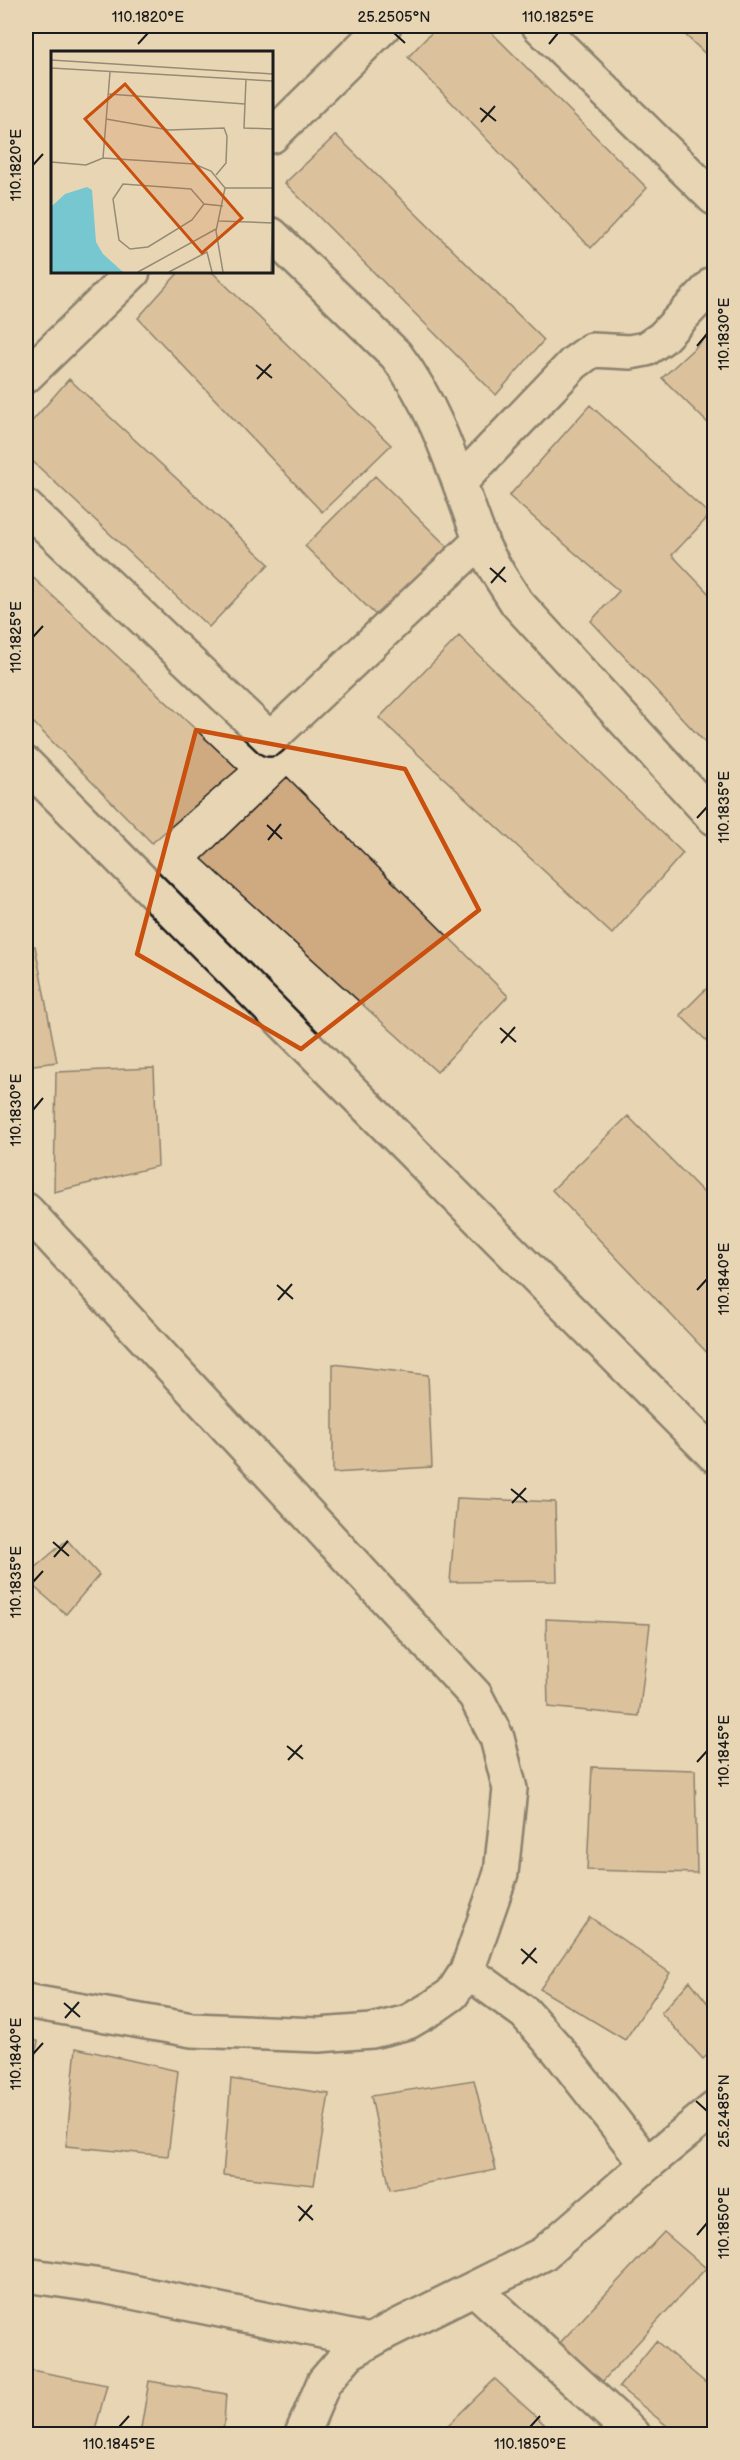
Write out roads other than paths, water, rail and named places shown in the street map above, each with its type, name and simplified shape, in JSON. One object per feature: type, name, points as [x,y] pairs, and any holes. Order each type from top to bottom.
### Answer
[{"type":"street","points":[[273,135],[384,26]]},
{"type":"street","points":[[539,26],[714,198]]},
{"type":"street","points":[[273,235],[402,362],[425,399],[460,482],[481,540],[495,569],[517,603],[714,818]]},
{"type":"street","points":[[26,376],[132,273]]},
{"type":"street","points":[[460,482],[573,363],[592,350],[630,352],[646,349],[662,338],[714,283]]},
{"type":"street","points":[[26,507],[270,739],[481,540]]},
{"type":"street","points":[[26,764],[714,1455]]},
{"type":"street","points":[[26,1210],[475,1695],[497,1738],[510,1789],[501,1873],[467,1971],[452,1994],[408,2022],[372,2031],[319,2035],[192,2030],[26,2001]]},
{"type":"street","points":[[467,1971],[525,2013],[558,2050],[647,2164]]},
{"type":"street","points":[[302,2434],[324,2382],[350,2353],[543,2254],[714,2109]]},
{"type":"street","points":[[26,2275],[108,2287],[370,2341]]},
{"type":"street","points":[[475,2289],[633,2434]]}]
